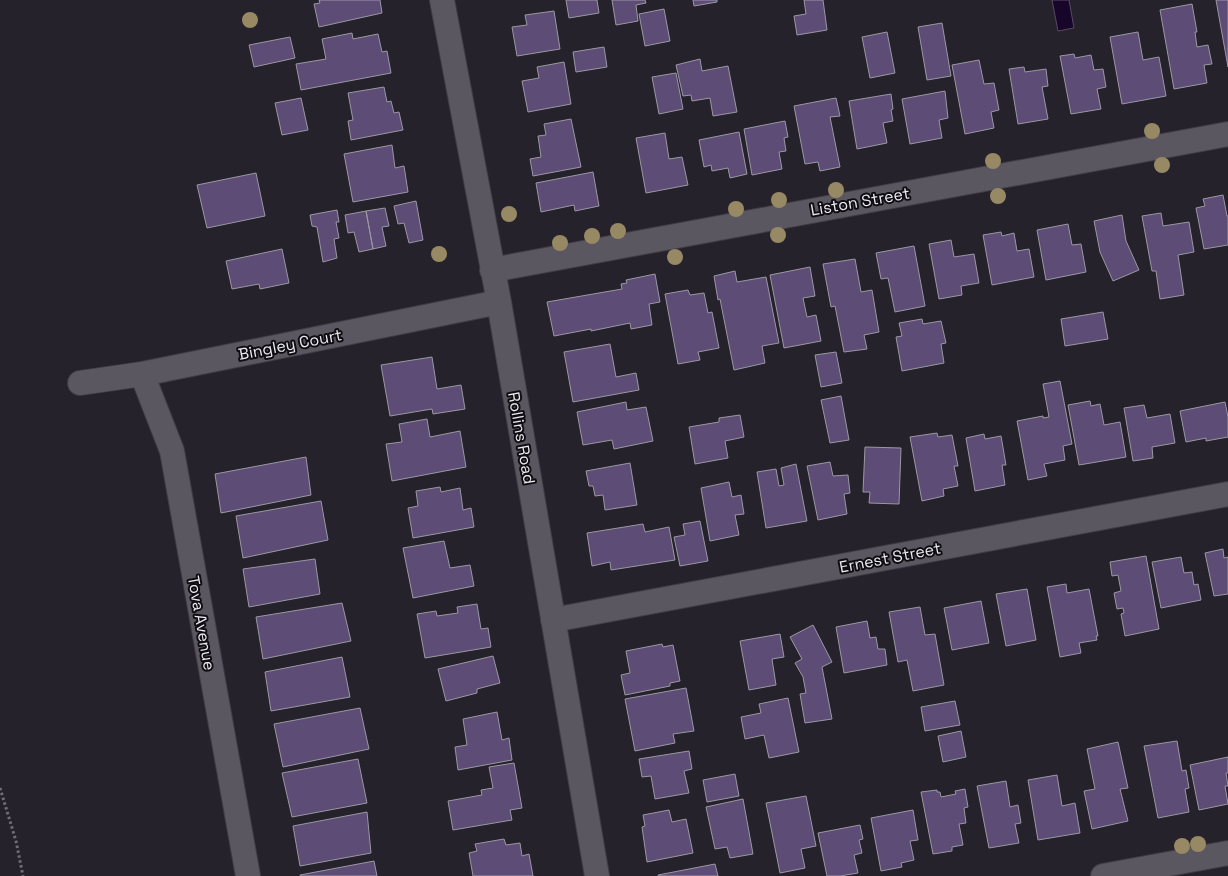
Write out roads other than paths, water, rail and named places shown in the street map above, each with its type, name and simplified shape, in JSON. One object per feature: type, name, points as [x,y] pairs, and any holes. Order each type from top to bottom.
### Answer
[{"type":"street","name":"Rollins Road","points":[[442,0],[498,302],[597,876]]},
{"type":"street","name":"Liston Street","points":[[492,270],[1228,134]]},
{"type":"street","name":"Bingley Court","points":[[80,383],[142,374],[498,302]]},
{"type":"street","name":"Tova Avenue","points":[[142,374],[172,451],[248,876]]},
{"type":"street","name":"Ernest Street","points":[[553,620],[1228,494]]},
{"type":"street","points":[[1104,876],[1228,852]]}]
